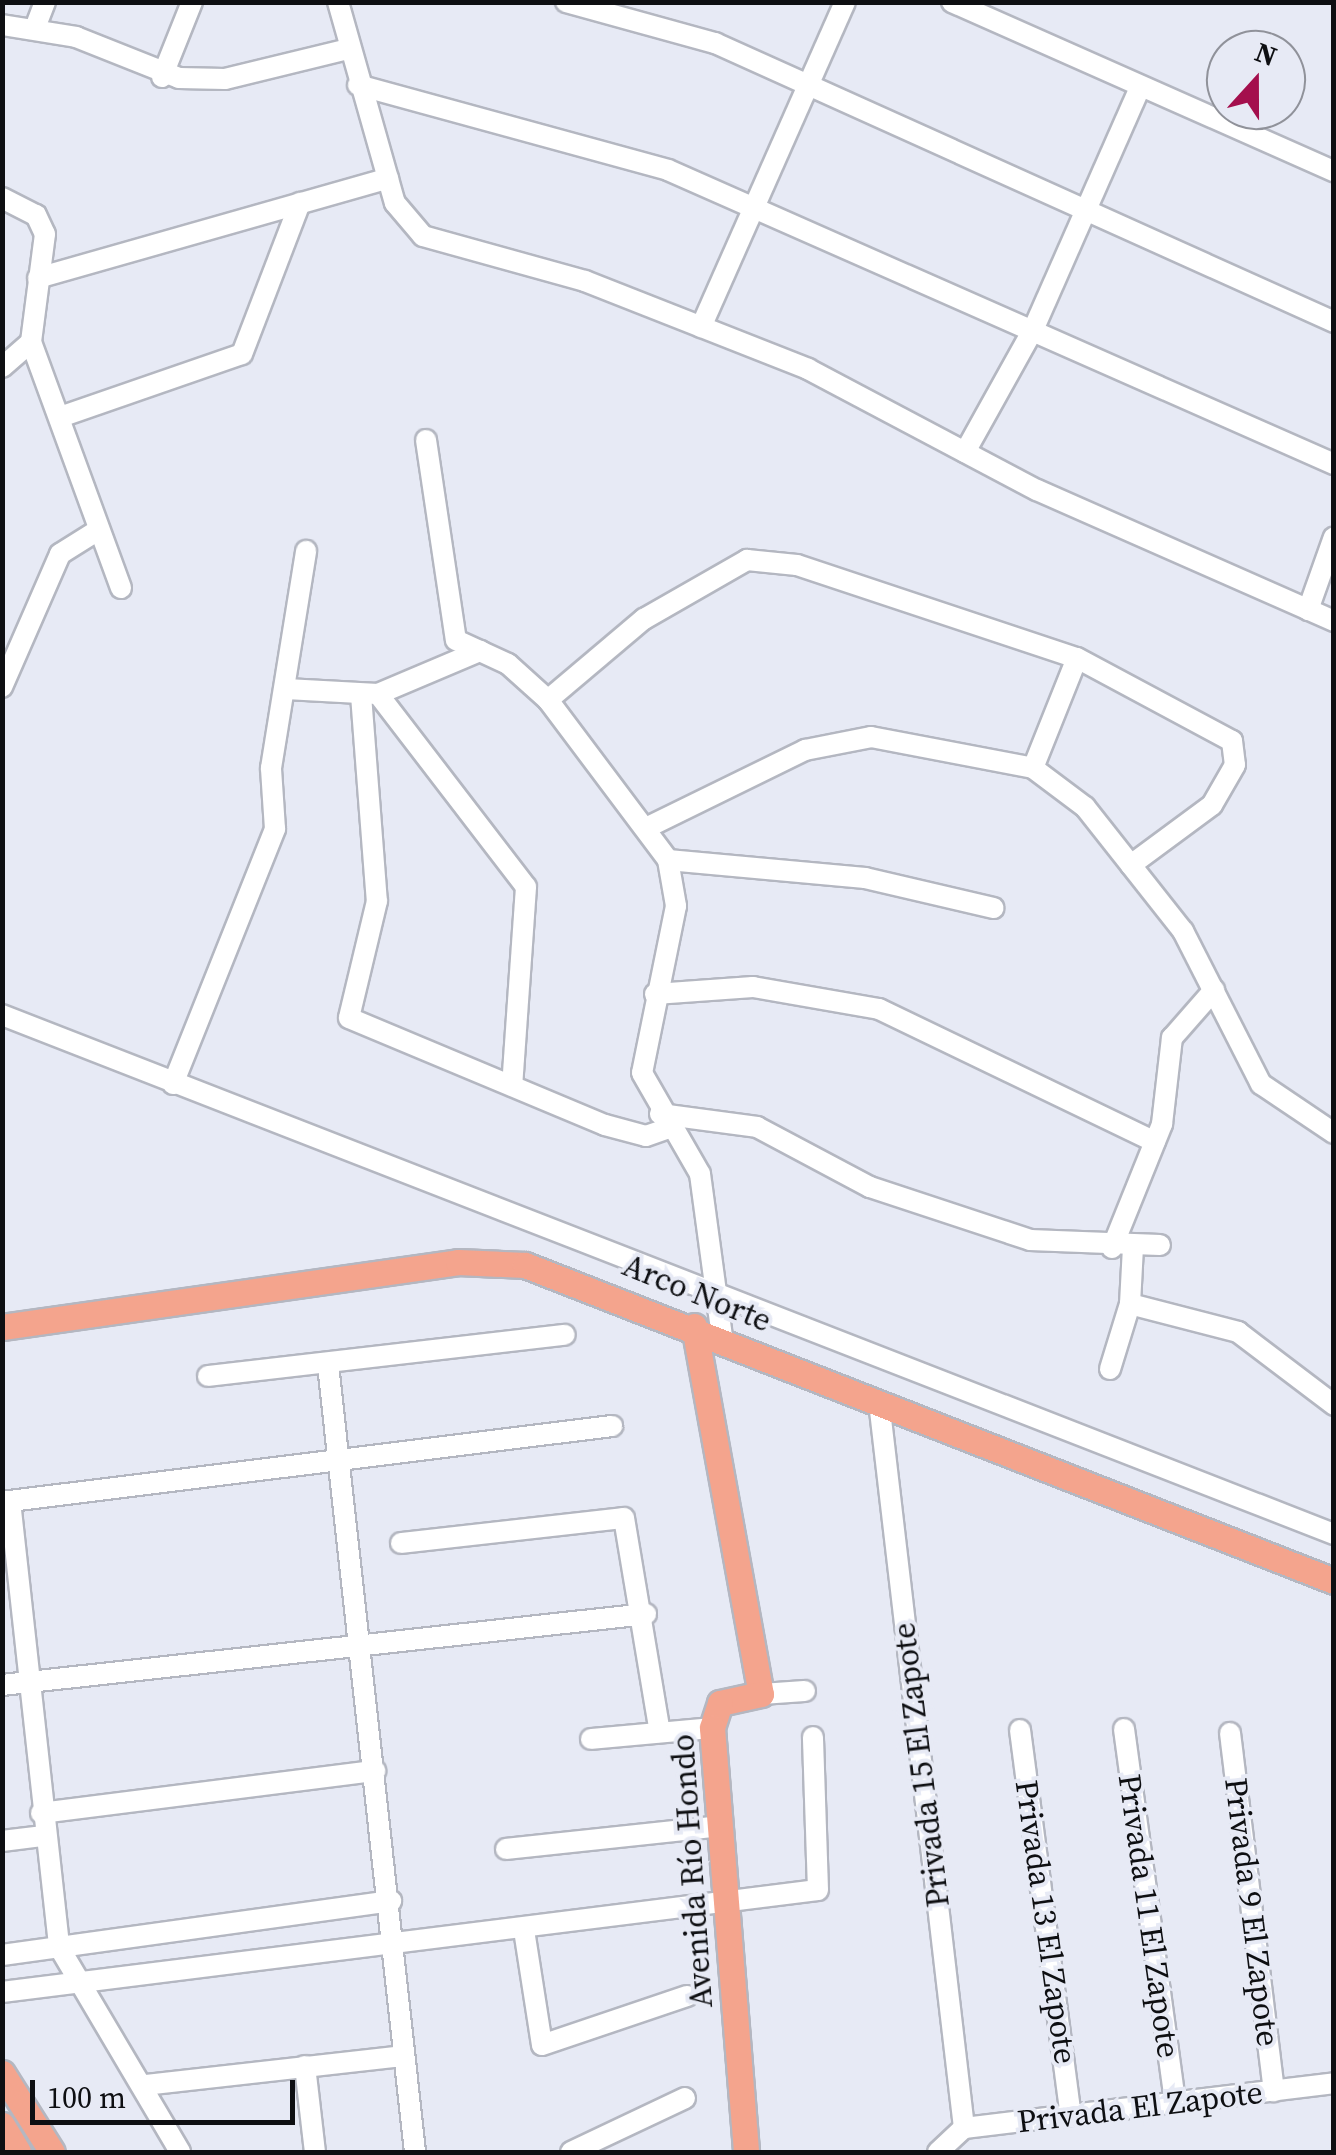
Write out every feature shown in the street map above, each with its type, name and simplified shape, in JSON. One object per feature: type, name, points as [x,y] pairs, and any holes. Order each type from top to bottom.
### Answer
[{"type":"main road","name":"Arco Norte","points":[[2,1327],[458,1262],[551,1270],[1334,1580]]},
{"type":"main road","points":[[694,1326],[761,1694]]},
{"type":"main road","name":"Avenida Río Hondo","points":[[746,2152],[712,1728],[720,1703],[761,1694]]},
{"type":"main road","points":[[2,2073],[52,2152]]},
{"type":"main road","points":[[2,2125],[18,2152]]},
{"type":"street","points":[[34,28],[45,2]]},
{"type":"street","points":[[162,77],[192,2]]},
{"type":"street","points":[[338,2],[344,50],[388,178],[408,226],[423,236],[584,281],[701,326],[882,403],[964,452],[1334,621]]},
{"type":"street","points":[[566,2],[715,43],[808,90],[924,131],[1082,213],[1334,322]]},
{"type":"street","points":[[701,326],[845,2]]},
{"type":"street","points":[[952,2],[1333,170]]},
{"type":"street","points":[[2,24],[34,28],[162,77],[225,79],[344,50]]},
{"type":"street","points":[[358,85],[668,170],[1334,464]]},
{"type":"street","points":[[964,452],[1033,330],[1140,87]]},
{"type":"street","points":[[38,278],[388,178]]},
{"type":"street","points":[[2,198],[36,215],[45,234],[31,342],[63,416],[94,533],[122,588]]},
{"type":"street","points":[[63,416],[242,354],[300,203]]},
{"type":"street","points":[[2,367],[31,342]]},
{"type":"street","points":[[426,440],[448,622],[456,640],[480,651],[548,700],[650,826],[668,860],[676,906],[655,994],[642,1073],[663,1122],[700,1174],[721,1301],[722,1337]]},
{"type":"street","points":[[2,687],[60,554],[94,533]]},
{"type":"street","points":[[1308,610],[1334,537]]},
{"type":"street","points":[[173,1084],[275,829],[272,768],[306,551]]},
{"type":"street","points":[[548,700],[644,619],[766,556],[1077,658],[1181,707],[1238,752],[1212,805],[1131,865]]},
{"type":"street","points":[[286,690],[369,694],[480,651]]},
{"type":"street","points":[[1033,768],[1077,658]]},
{"type":"street","points":[[369,694],[526,887],[512,1086]]},
{"type":"street","points":[[369,694],[377,902],[345,1010],[512,1086],[633,1134],[663,1122],[758,1127],[929,1210],[1030,1240],[1122,1248],[1160,1245]]},
{"type":"street","points":[[650,826],[805,750],[871,738],[1033,768],[1085,807],[1131,865],[1214,990],[1261,1084],[1334,1134]]},
{"type":"street","points":[[668,860],[865,878],[994,908]]},
{"type":"street","points":[[655,994],[753,987],[864,1005],[951,1037],[1155,1142]]},
{"type":"street","points":[[1110,1369],[1130,1304],[1122,1248],[1155,1142],[1172,1038],[1214,990]]},
{"type":"street","points":[[2,1016],[721,1301],[1334,1534]]},
{"type":"street","points":[[1130,1304],[1238,1332],[1334,1405]]},
{"type":"street","points":[[208,1376],[565,1335]]},
{"type":"street","points":[[328,1365],[396,1941],[403,2056],[415,2152]]},
{"type":"street","name":"Privada 15 El Zapote","points":[[879,1402],[950,2140]]},
{"type":"street","points":[[180,2152],[144,2085],[59,1947],[42,1836],[6,1502],[612,1426]]},
{"type":"street","points":[[401,1543],[624,1518],[646,1614],[660,1732]]},
{"type":"street","points":[[2,1685],[360,1642],[646,1614]]},
{"type":"street","points":[[761,1694],[805,1692]]},
{"type":"street","points":[[591,1739],[712,1728]]},
{"type":"street","name":"Privada 11 El Zapote","points":[[1124,1728],[1174,2102]]},
{"type":"street","name":"Privada 13 El Zapote","points":[[1020,1730],[1071,2115]]},
{"type":"street","name":"Privada 9 El Zapote","points":[[1230,1733],[1274,2090]]},
{"type":"street","points":[[2,1992],[78,1979],[396,1941],[524,1930],[818,1890],[813,1737]]},
{"type":"street","points":[[40,1813],[376,1771]]},
{"type":"street","points":[[506,1850],[721,1826]]},
{"type":"street","points":[[2,1841],[42,1836]]},
{"type":"street","points":[[2,1955],[391,1901]]},
{"type":"street","points":[[524,1930],[542,2045],[687,1996]]},
{"type":"street","points":[[144,2085],[403,2056]]},
{"type":"street","points":[[305,2066],[315,2152]]},
{"type":"street","name":"Privada El Zapote","points":[[950,2140],[1071,2115],[1334,2083]]},
{"type":"street","points":[[571,2152],[685,2098]]}]
